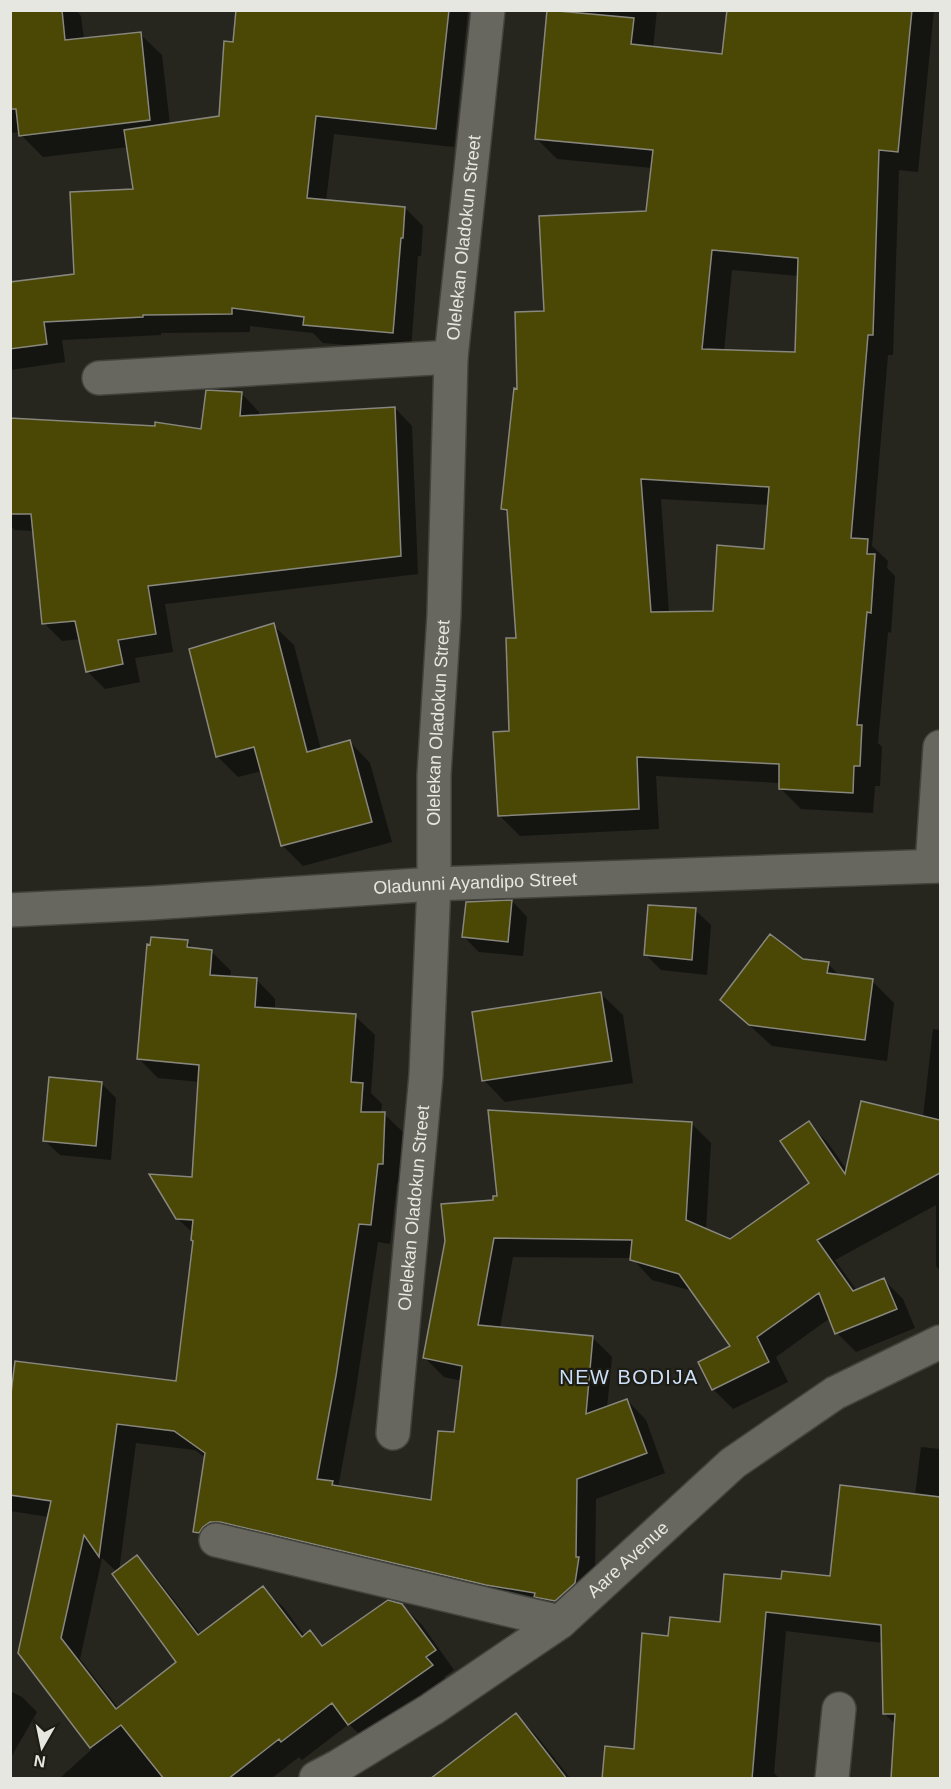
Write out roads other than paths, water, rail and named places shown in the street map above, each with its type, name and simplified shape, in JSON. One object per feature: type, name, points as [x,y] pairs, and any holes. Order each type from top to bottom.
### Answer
[{"type":"street","name":"Olelekan Oladokun Street","points":[[393,1433],[426,1075],[434,884],[435,775],[444,615],[451,357],[488,10]]},
{"type":"street","points":[[99,378],[451,357]]},
{"type":"street","points":[[936,866],[940,747]]},
{"type":"street","name":"Oladunni Ayandipo Street","points":[[16,910],[434,884],[936,866]]},
{"type":"street","name":"Aare Avenue","points":[[316,1779],[432,1709],[560,1622],[733,1463],[835,1394],[940,1342]]},
{"type":"street","points":[[216,1540],[560,1622]]},
{"type":"street","points":[[832,1779],[839,1710]]},
{"type":"district","name":"NEW BODIJA","points":[[629,1377]]}]
